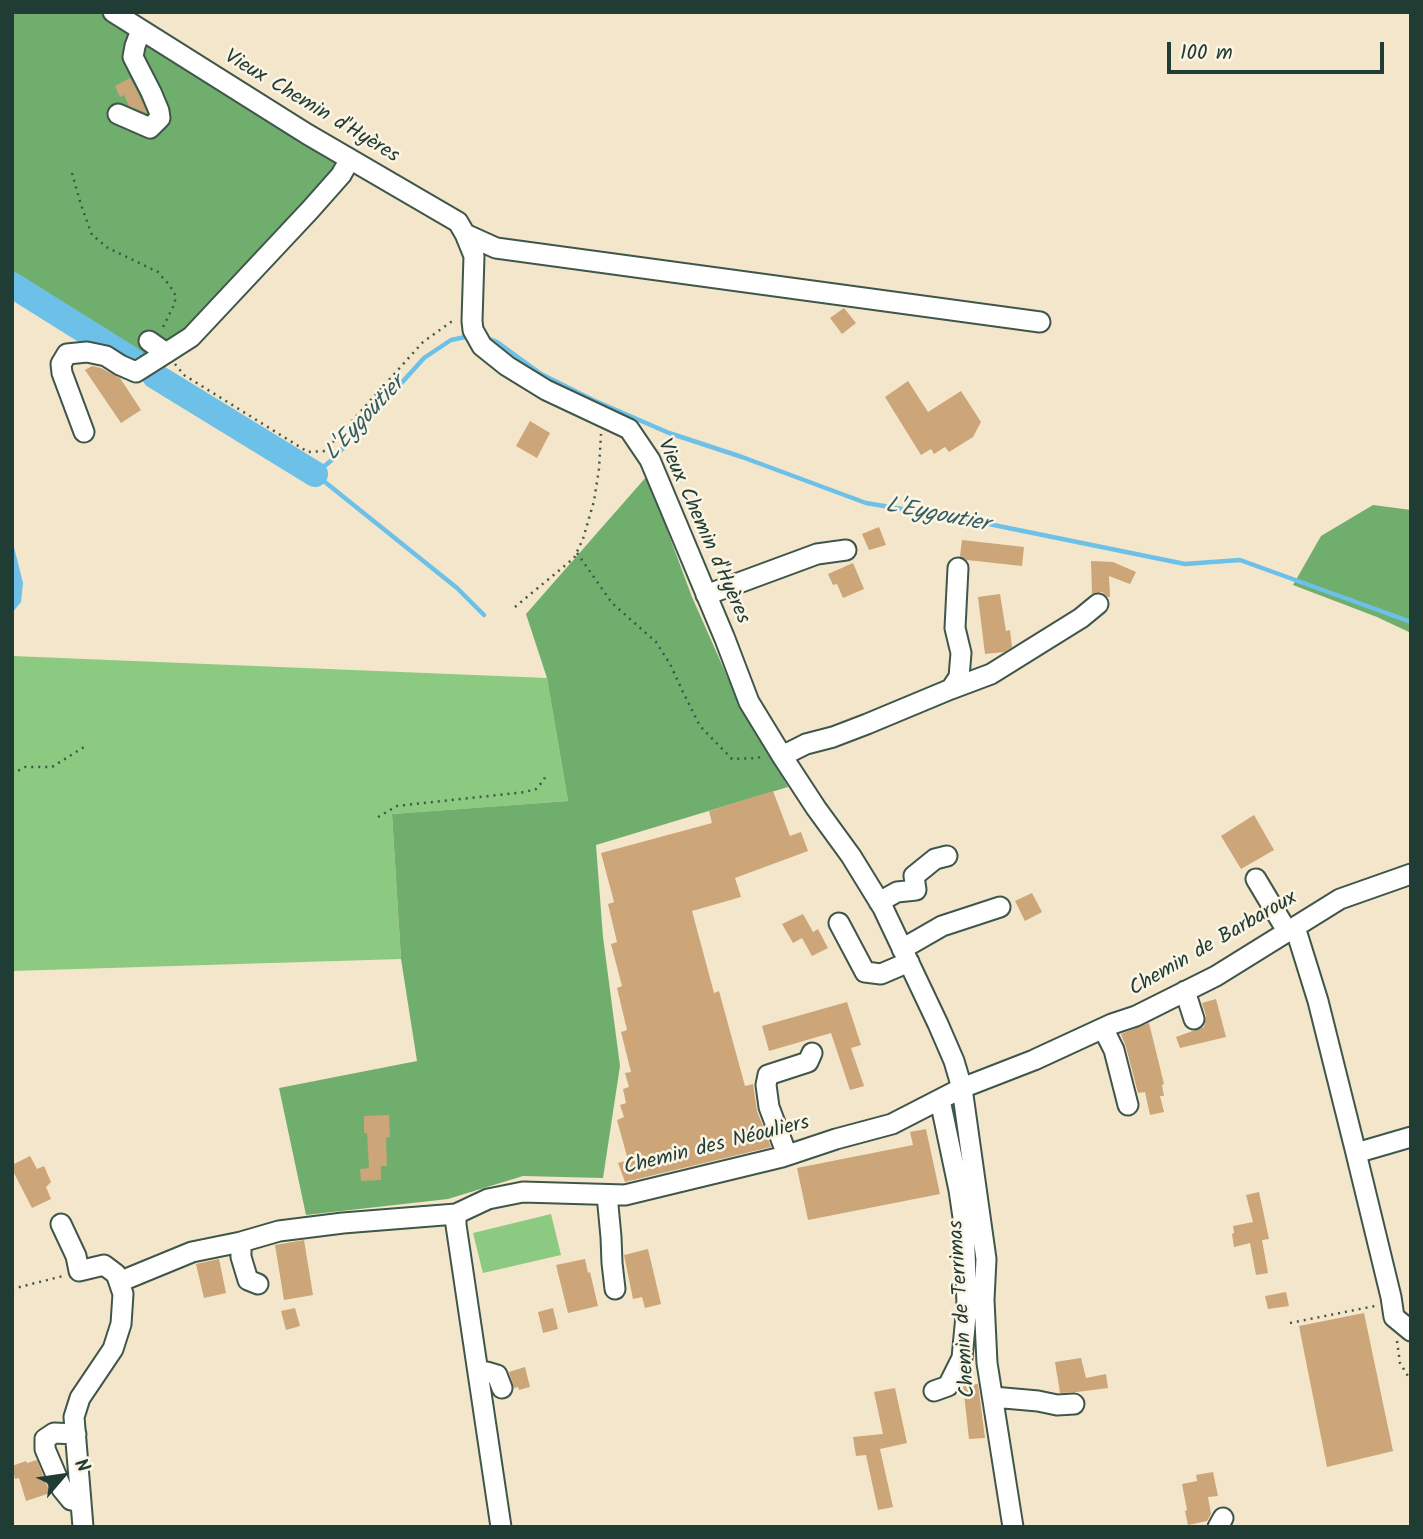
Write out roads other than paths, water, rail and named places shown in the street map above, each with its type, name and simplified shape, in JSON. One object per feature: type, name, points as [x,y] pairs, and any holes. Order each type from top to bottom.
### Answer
[{"type":"street","name":"Vieux Chemin d'Hyères","points":[[113,12],[350,159],[458,222],[474,256],[472,321],[473,330],[482,346],[507,366],[546,390],[629,429],[650,460],[749,702],[879,902],[949,1049],[962,1088]]},
{"type":"street","points":[[118,114],[150,128],[160,118],[133,57],[141,30]]},
{"type":"street","points":[[84,432],[62,373],[61,364],[66,354],[87,352],[106,356],[136,372],[156,346],[191,337],[310,210],[341,175],[350,159]]},
{"type":"street","points":[[465,234],[496,248],[1040,322]]},
{"type":"street","points":[[706,595],[817,554],[846,550]]},
{"type":"street","points":[[951,689],[959,677],[961,653],[955,628],[958,568]]},
{"type":"street","points":[[779,751],[833,737],[991,674],[1081,618],[1098,604]]},
{"type":"street","points":[[879,902],[897,892],[916,890],[914,876],[935,859],[947,856]]},
{"type":"street","name":"Chemin de Barbaroux","points":[[962,1088],[1136,1016],[1216,976],[1340,899],[1411,874]]},
{"type":"street","points":[[1256,879],[1291,929],[1318,1001],[1393,1311],[1411,1331]]},
{"type":"street","points":[[839,923],[865,972],[881,974],[942,926],[1000,907]]},
{"type":"street","points":[[1185,991],[1194,1019]]},
{"type":"street","points":[[1103,1028],[1114,1050],[1128,1105]]},
{"type":"street","points":[[787,1155],[769,1107],[766,1085],[768,1075],[808,1062],[812,1053]]},
{"type":"street","name":"Chemin des Néouliers","points":[[456,1214],[488,1199],[523,1192],[625,1195],[646,1191],[892,1125],[962,1088]]},
{"type":"street","name":"Chemin de Terrimas","points":[[962,1088],[986,1259],[986,1350],[1013,1527]]},
{"type":"street","points":[[934,1391],[948,1386],[962,1359],[967,1305],[964,1224],[940,1100]]},
{"type":"street","points":[[1356,1153],[1411,1137]]},
{"type":"street","points":[[607,1195],[615,1289]]},
{"type":"street","points":[[119,1282],[192,1252],[279,1231],[456,1214],[501,1527]]},
{"type":"street","points":[[61,1224],[76,1256],[79,1271],[103,1265],[116,1274],[123,1294],[121,1324],[113,1349],[80,1398],[74,1418],[83,1527]]},
{"type":"street","points":[[241,1242],[241,1257],[248,1280],[258,1283]]},
{"type":"street","points":[[478,1373],[496,1375],[502,1388]]},
{"type":"street","points":[[993,1398],[1057,1405],[1074,1404]]},
{"type":"street","points":[[76,1434],[54,1433],[46,1439],[46,1449],[62,1489],[71,1500],[81,1501]]},
{"type":"water","points":[[12,539],[23,583],[21,602],[12,613]]},
{"type":"waterway","name":"L'Eygoutier","points":[[12,285],[132,360]]},
{"type":"waterway","points":[[470,336],[451,340],[424,358],[333,459],[315,474],[457,588],[484,615]]},
{"type":"waterway","name":"L'Eygoutier","points":[[485,337],[497,342],[541,374],[593,400],[669,433],[866,503],[974,521],[1185,564],[1240,560],[1411,622]]},
{"type":"waterway","name":"L'Eygoutier","points":[[155,376],[315,474]]}]
